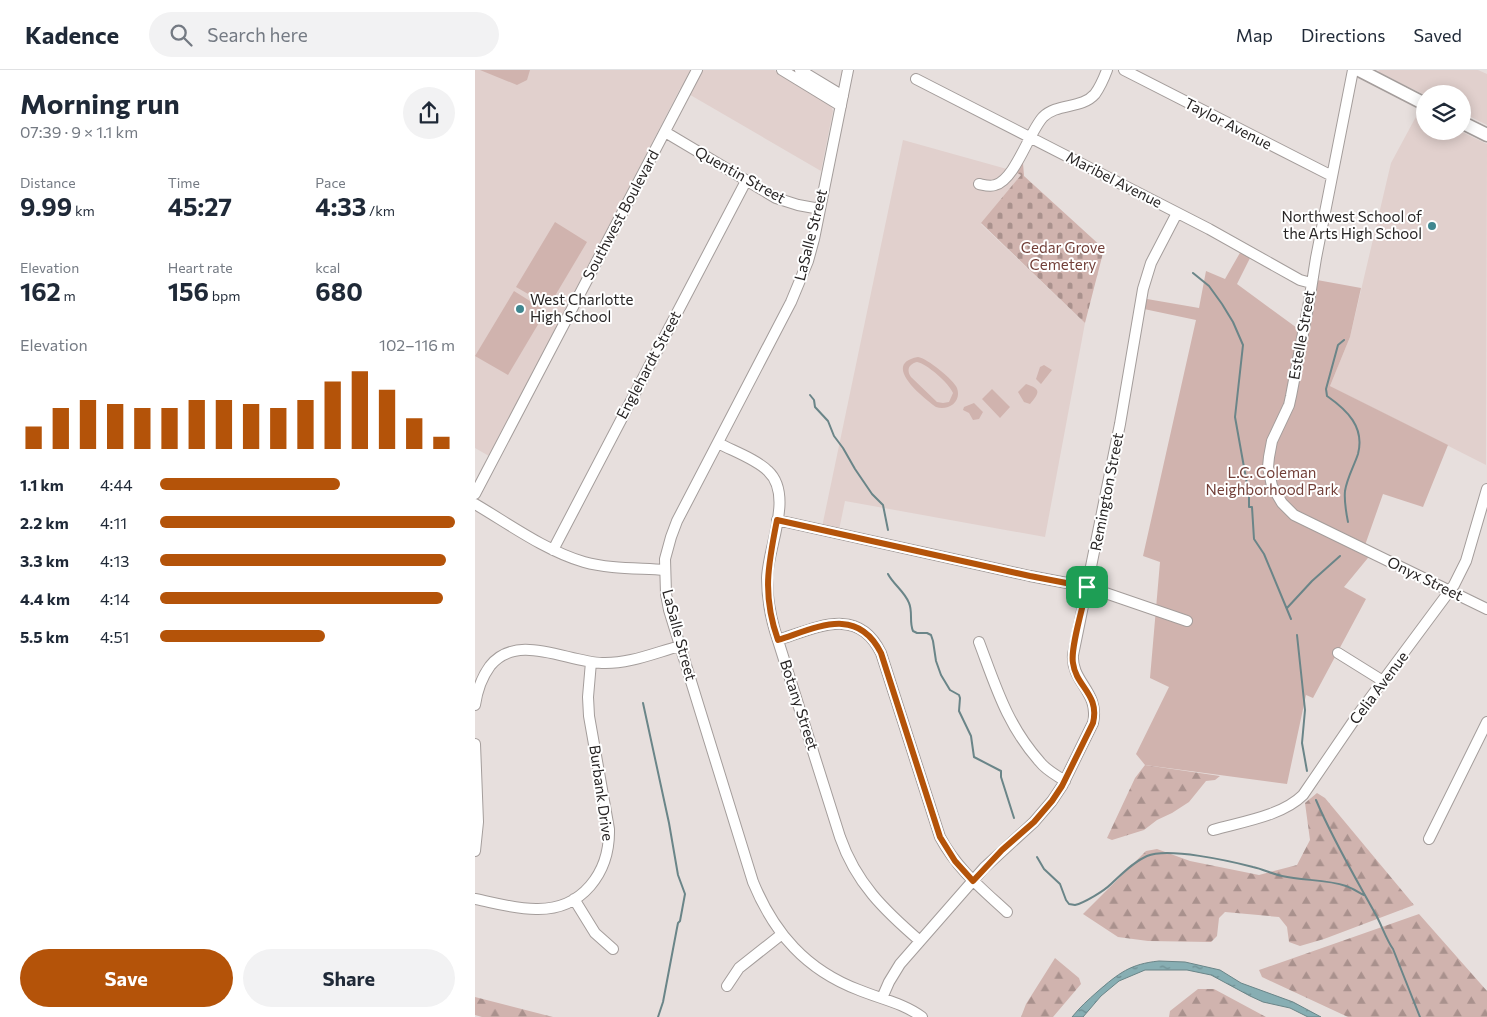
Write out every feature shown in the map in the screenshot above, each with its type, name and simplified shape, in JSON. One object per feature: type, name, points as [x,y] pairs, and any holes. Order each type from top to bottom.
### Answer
[{"type":"main road","points":[[1359,70],[1374,73],[1416,99]]},
{"type":"main road","points":[[1471,127],[1487,135]]},
{"type":"street","name":"Southwest Boulevard","points":[[475,494],[697,70]]},
{"type":"street","points":[[782,70],[842,101]]},
{"type":"street","points":[[800,70],[842,101]]},
{"type":"street","name":"LaSalle Street","points":[[848,70],[808,261],[797,290],[677,521],[667,552],[665,570],[666,594],[680,646],[753,882],[767,913],[782,934],[804,957],[827,975],[849,986],[902,1005],[922,1017]]},
{"type":"street","points":[[979,184],[994,185],[1000,182],[1016,164],[1038,124],[1050,112],[1089,98],[1097,91],[1107,70]]},
{"type":"street","name":"Taylor Avenue","points":[[1124,70],[1332,176]]},
{"type":"street","name":"Estelle Street","points":[[1353,70],[1291,396],[1270,450],[1268,467],[1278,496],[1294,514],[1363,549]]},
{"type":"street","name":"Maribel Avenue","points":[[916,79],[1251,251],[1301,280],[1311,283]]},
{"type":"street","name":"Quentin Street","points":[[665,132],[783,201],[820,209]]},
{"type":"street","name":"Englehardt Street","points":[[553,550],[746,181]]},
{"type":"street","name":"Remington Street","points":[[882,998],[892,975],[920,941],[1002,850],[1041,814],[1052,801],[1065,781],[1093,723],[1095,715],[1093,701],[1075,672],[1072,659],[1120,424],[1143,289],[1151,263],[1177,213]]},
{"type":"street","name":"Botany Street","points":[[718,443],[761,466],[774,477],[779,487],[781,496],[767,578],[771,614],[778,640],[840,837],[851,864],[880,905],[920,941]]},
{"type":"street","name":"Celia Avenue","points":[[1213,830],[1283,810],[1296,802],[1308,789],[1353,722],[1451,591],[1466,561],[1487,489]]},
{"type":"street","points":[[475,504],[553,550],[567,556],[591,564],[665,570]]},
{"type":"street","points":[[777,520],[1087,587],[1187,621]]},
{"type":"street","name":"Onyx Street","points":[[1363,549],[1487,609]]},
{"type":"street","points":[[778,640],[826,624],[840,623],[861,628],[874,640],[881,653],[940,837],[955,861],[973,881],[1007,912]]},
{"type":"street","points":[[979,642],[1009,718],[1040,762],[1065,781]]},
{"type":"street","points":[[475,705],[480,686],[487,671],[495,661],[511,651],[531,650],[591,662],[623,662],[680,646]]},
{"type":"street","points":[[1338,653],[1383,681]]},
{"type":"street","name":"Burbank Drive","points":[[475,899],[535,909],[559,906],[585,891],[598,876],[609,844],[608,822],[589,716],[588,697],[591,662]]},
{"type":"street","points":[[1429,839],[1487,722]]},
{"type":"street","points":[[475,744],[478,803],[475,851]]},
{"type":"street","points":[[574,899],[595,933],[613,949]]},
{"type":"street","points":[[727,986],[739,968],[782,934]]},
{"type":"shaded area","name":"West Charlotte High School","points":[[475,70],[774,70],[830,103],[833,111],[821,171],[680,89],[489,456],[475,448]]},
{"type":"shaded area","points":[[1379,70],[1478,70],[1487,74],[1487,125],[1471,117],[1471,85],[1416,85],[1416,91],[1378,72]]},
{"type":"shaded area","name":"Northwest School of the Arts High School","points":[[1416,117],[1416,140],[1471,140],[1471,136],[1487,144],[1486,465],[1330,386],[1350,337],[1391,163]]},
{"type":"shaded area","points":[[903,140],[1014,171],[1021,175],[981,224],[1085,323],[1045,537],[845,501],[839,530],[822,527]]},
{"type":"green space","points":[[480,70],[530,70],[527,80],[517,85]]},
{"type":"green space","name":"Cedar Grove Cemetery","points":[[1023,163],[1024,176],[1104,249],[1085,323],[981,223],[1021,175],[1014,171]]},
{"type":"green space","points":[[555,222],[587,242],[549,306],[516,287]]},
{"type":"green space","name":"L.C. Coleman Neighborhood Park","points":[[1241,251],[1251,256],[1237,284],[1308,336],[1317,280],[1361,288],[1350,337],[1330,386],[1448,445],[1423,507],[1383,494],[1364,548],[1372,553],[1344,587],[1366,599],[1313,698],[1306,695],[1287,784],[1145,765],[1136,754],[1169,687],[1150,678],[1160,562],[1143,556],[1196,320],[1144,309],[1147,299],[1199,308],[1206,271],[1225,279]]},
{"type":"green space","points":[[514,291],[546,311],[508,375],[475,356]]},
{"type":"green space","points":[[918,357],[922,358],[940,370],[955,384],[958,393],[956,401],[945,408],[936,407],[908,381],[904,374],[903,366],[907,361]],"holes":[[[917,362],[937,374],[951,389],[953,393],[949,402],[937,402],[911,377],[909,372],[910,366]]]},
{"type":"green space","points":[[1044,365],[1052,370],[1041,384],[1036,379],[1040,367]]},
{"type":"green space","points":[[1026,384],[1037,391],[1036,397],[1030,404],[1024,402],[1018,392]]},
{"type":"green space","points":[[992,389],[1010,407],[1000,418],[982,399]]},
{"type":"green space","points":[[974,403],[983,412],[979,419],[973,420],[969,413],[963,410],[964,407]]},
{"type":"green space","points":[[1145,765],[1220,776],[1215,780],[1206,781],[1189,802],[1157,820],[1144,830],[1112,840],[1107,838],[1135,778]]},
{"type":"green space","points":[[1317,793],[1325,798],[1414,905],[1324,939],[1300,946],[1289,942],[1287,927],[1279,917],[1225,912],[1219,918],[1217,936],[1211,942],[1148,941],[1118,937],[1083,914],[1146,851],[1157,849],[1190,861],[1259,875],[1297,865],[1310,840],[1305,803]]},
{"type":"green space","points":[[1419,914],[1487,991],[1487,1017],[1348,1017],[1262,977],[1259,970]]},
{"type":"green space","points":[[1055,958],[1079,978],[1081,984],[1053,1017],[1021,1017],[1026,1004]]},
{"type":"green space","points":[[1198,989],[1214,989],[1266,1017],[1169,1017],[1170,1011]]},
{"type":"green space","points":[[475,997],[553,1017],[482,1017],[475,1015]]},
{"type":"water","points":[[1159,961],[1185,962],[1220,970],[1241,983],[1293,1002],[1321,1017],[1308,1017],[1290,1008],[1263,1002],[1211,975],[1187,970],[1145,970],[1119,981],[1101,996],[1083,1017],[1072,1017],[1090,998],[1125,970],[1140,964]]},
{"type":"waterway","points":[[1193,273],[1209,286],[1222,304],[1233,322],[1243,345],[1235,417],[1249,495],[1249,507],[1252,507],[1254,539],[1264,554],[1291,619]]},
{"type":"waterway","points":[[1344,340],[1338,345],[1326,389],[1327,396],[1353,420],[1359,436],[1358,454],[1345,491],[1348,522]]},
{"type":"waterway","points":[[810,395],[814,400],[815,407],[828,421],[834,436],[855,469],[872,494],[883,505],[888,530]]},
{"type":"waterway","points":[[1287,608],[1312,581],[1340,556]]},
{"type":"waterway","points":[[888,574],[909,603],[913,631],[931,635],[941,675],[950,690],[959,695],[959,711],[971,736],[974,757],[1001,771],[1001,777],[1014,818]]},
{"type":"waterway","points":[[1297,635],[1305,710],[1302,743],[1307,771]]},
{"type":"waterway","points":[[643,703],[669,823],[678,875],[685,894],[663,1002],[658,1017]]},
{"type":"waterway","points":[[1316,800],[1337,844],[1393,949],[1420,1017]]},
{"type":"waterway","points":[[1037,857],[1044,869],[1060,884],[1069,904],[1075,905],[1104,890],[1128,869],[1147,856],[1169,853],[1215,859],[1257,868],[1282,876],[1338,884],[1364,895]]},
{"type":"place","name":"Northwest School of the Arts High School","points":[[1432,226]]},
{"type":"place","name":"West Charlotte High School","points":[[520,309]]},
{"type":"route","points":[[777,520],[1087,587],[1072,659],[1075,672],[1089,692],[1095,707],[1093,723],[1062,786],[1052,801],[1034,822],[1002,850],[973,881],[962,871],[940,837],[881,653],[874,640],[861,628],[844,623],[831,623],[778,640],[771,614],[767,578],[777,520]]}]
